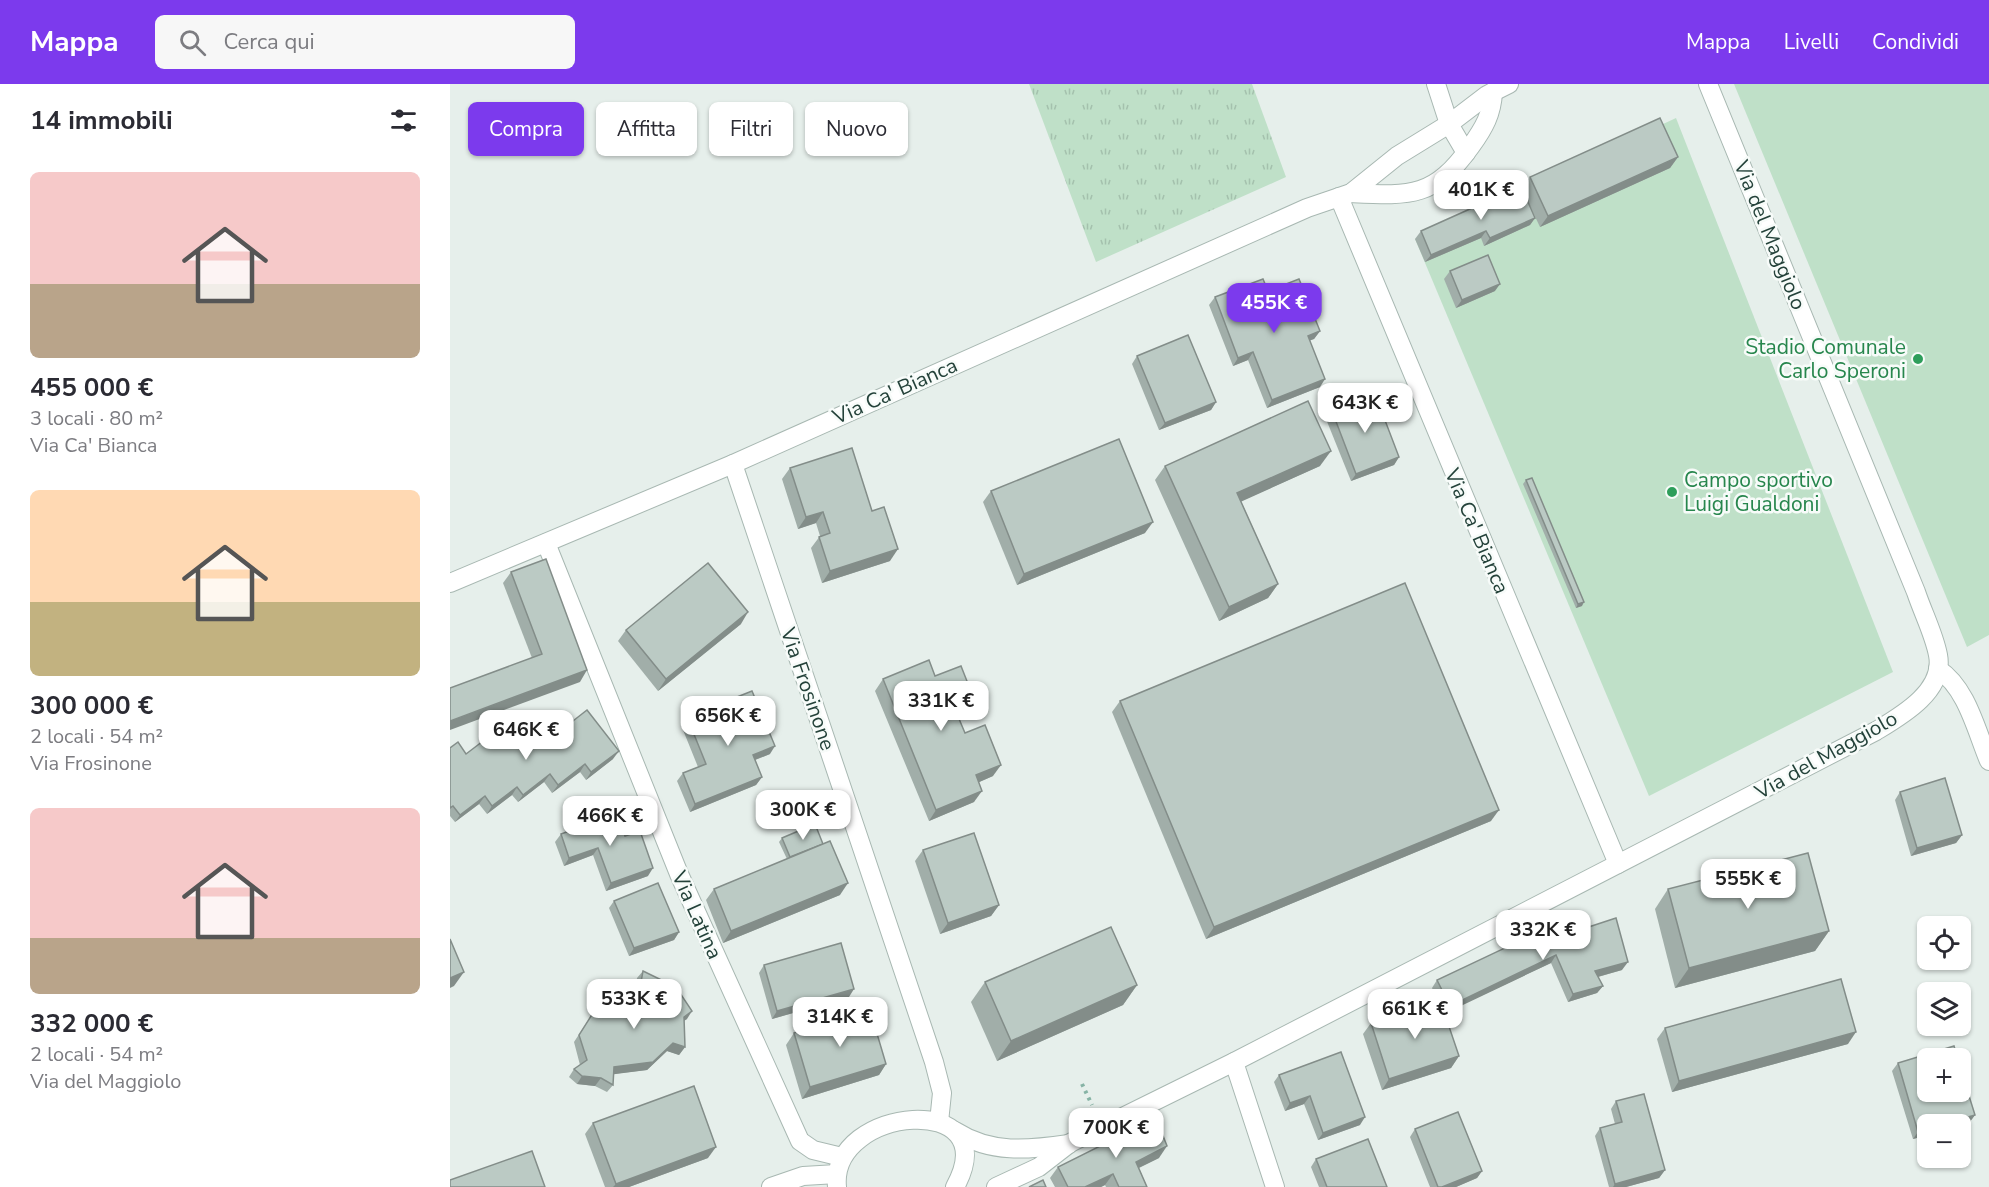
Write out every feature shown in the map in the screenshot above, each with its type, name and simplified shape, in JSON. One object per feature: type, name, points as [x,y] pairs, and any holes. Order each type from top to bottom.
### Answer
[{"type":"street","points":[[1436,84],[1449,124],[1466,153]]},
{"type":"street","name":"Via del Maggiolo","points":[[996,1187],[1039,1167],[1070,1143],[1234,1062],[1882,727],[1922,698],[1934,681],[1938,669],[1938,655],[1916,592],[1708,84]]},
{"type":"street","name":"Via Ca' Bianca","points":[[1345,195],[1397,156],[1501,88]]},
{"type":"street","name":"Via Ca' Bianca","points":[[450,583],[732,464],[1306,208],[1345,195],[1399,194],[1425,189],[1447,177],[1466,153],[1488,119],[1501,88]]},
{"type":"street","name":"Via Ca' Bianca","points":[[1345,195],[1618,864]]},
{"type":"street","name":"Via Frosinone","points":[[732,464],[934,1062],[947,1126]]},
{"type":"street","name":"Via Latina","points":[[546,543],[679,874],[800,1141],[838,1172]]},
{"type":"street","points":[[1938,669],[1958,687],[1989,761]]},
{"type":"street","points":[[1234,1062],[1275,1187]]},
{"type":"street","points":[[771,1187],[808,1175],[838,1172],[863,1137],[893,1122],[910,1120],[947,1126],[964,1153],[962,1170],[955,1187]]},
{"type":"street","name":"Via del Maggiolo","points":[[947,1126],[976,1142],[1006,1149],[1070,1143]]},
{"type":"path","points":[[1082,1084],[1092,1105],[1102,1100]]},
{"type":"green space","points":[[1029,84],[1252,84],[1286,177],[1096,262]]},
{"type":"green space","name":"Stadio Comunale Carlo Speroni","points":[[1734,84],[1989,84],[1989,635],[1967,647]]},
{"type":"green space","name":"Campo sportivo Luigi Gualdoni","points":[[1676,118],[1893,672],[1649,796],[1415,239]]},
{"type":"building","points":[[1660,118],[1678,157],[1548,216],[1530,177]]},
{"type":"building","points":[[1521,186],[1535,218],[1490,238],[1486,231],[1431,255],[1421,231]]},
{"type":"building","points":[[1488,255],[1500,284],[1462,300],[1450,271]]},
{"type":"building","points":[[1263,279],[1268,291],[1299,279],[1320,331],[1308,336],[1325,379],[1272,400],[1253,352],[1238,358],[1215,297]]},
{"type":"building","points":[[1188,335],[1216,402],[1165,423],[1137,356]]},
{"type":"building","points":[[1375,394],[1399,457],[1356,474],[1332,411]]},
{"type":"building","points":[[1308,401],[1331,451],[1237,493],[1278,584],[1229,607],[1165,466]]},
{"type":"building","points":[[1119,439],[1153,522],[1024,574],[991,491]]},
{"type":"building","points":[[852,448],[872,511],[884,507],[898,549],[830,571],[819,537],[830,533],[823,512],[806,517],[790,468]]},
{"type":"building","points":[[1532,478],[1584,602],[1578,604],[1526,480]]},
{"type":"building","points":[[546,559],[587,670],[450,721],[450,688],[542,654],[511,572]]},
{"type":"building","points":[[708,563],[748,612],[666,679],[626,630]]},
{"type":"building","points":[[1405,583],[1499,810],[1214,927],[1120,701]]},
{"type":"building","points":[[929,660],[935,676],[961,666],[974,699],[954,707],[965,733],[985,725],[1001,765],[976,775],[982,791],[936,810],[883,679]]},
{"type":"building","points":[[752,691],[775,746],[753,755],[762,777],[695,804],[683,773],[706,764],[687,717]]},
{"type":"building","points":[[587,710],[619,751],[591,772],[585,764],[558,785],[550,774],[523,795],[517,787],[492,806],[485,796],[460,815],[453,806],[450,808],[450,748],[458,742],[466,754],[491,735],[500,746],[523,728],[530,737],[556,718],[564,728]]},
{"type":"building","points":[[1945,778],[1962,835],[1917,848],[1900,792]]},
{"type":"building","points":[[617,814],[625,836],[640,831],[653,868],[611,883],[598,848],[569,858],[561,834]]},
{"type":"building","points":[[815,824],[823,844],[790,857],[782,838]]},
{"type":"building","points":[[974,833],[999,905],[948,923],[923,850]]},
{"type":"building","points":[[830,841],[848,883],[731,931],[714,889]]},
{"type":"building","points":[[1808,853],[1829,931],[1689,968],[1668,889]]},
{"type":"building","points":[[658,883],[679,932],[634,948],[614,901]]},
{"type":"building","points":[[1616,918],[1628,962],[1595,971],[1603,986],[1573,994],[1556,955],[1450,1006],[1437,980],[1543,930],[1549,940]]},
{"type":"building","points":[[1111,927],[1137,985],[1011,1041],[985,982]]},
{"type":"building","points":[[450,939],[464,972],[450,978]]},
{"type":"building","points":[[841,943],[854,989],[777,1011],[764,965]]},
{"type":"building","points":[[643,971],[676,987],[692,1011],[684,1017],[685,1047],[673,1043],[653,1062],[614,1067],[613,1085],[601,1078],[582,1076],[574,1069],[587,1060],[579,1035],[593,1013],[629,1009],[627,993],[639,993]]},
{"type":"building","points":[[1841,979],[1856,1032],[1679,1081],[1665,1028]]},
{"type":"building","points":[[1440,1000],[1459,1056],[1389,1079],[1371,1023]]},
{"type":"building","points":[[870,1010],[886,1064],[810,1087],[794,1033]]},
{"type":"building","points":[[1341,1052],[1365,1117],[1323,1133],[1310,1096],[1290,1103],[1279,1075]]},
{"type":"building","points":[[1917,1057],[1917,1102],[1971,1102],[1975,1115],[1917,1114],[1917,1129],[1898,1063]]},
{"type":"building","points":[[694,1086],[716,1147],[616,1184],[593,1123]]},
{"type":"building","points":[[1644,1094],[1665,1170],[1615,1184],[1600,1128],[1622,1122],[1616,1101]]},
{"type":"building","points":[[1458,1112],[1482,1171],[1438,1187],[1415,1129]]},
{"type":"building","points":[[1156,1118],[1167,1146],[1136,1162],[1147,1187],[1119,1187],[1113,1174],[1085,1187],[1068,1187],[1058,1167]]},
{"type":"building","points":[[1368,1139],[1387,1187],[1327,1187],[1316,1159]]},
{"type":"building","points":[[532,1151],[545,1187],[450,1187],[450,1180]]},
{"type":"building","points":[[1043,1180],[1046,1187],[1029,1187]]},
{"type":"place","name":"Stadio Comunale Carlo Speroni","points":[[1918,359]]},
{"type":"place","name":"Campo sportivo Luigi Gualdoni","points":[[1672,492]]}]
